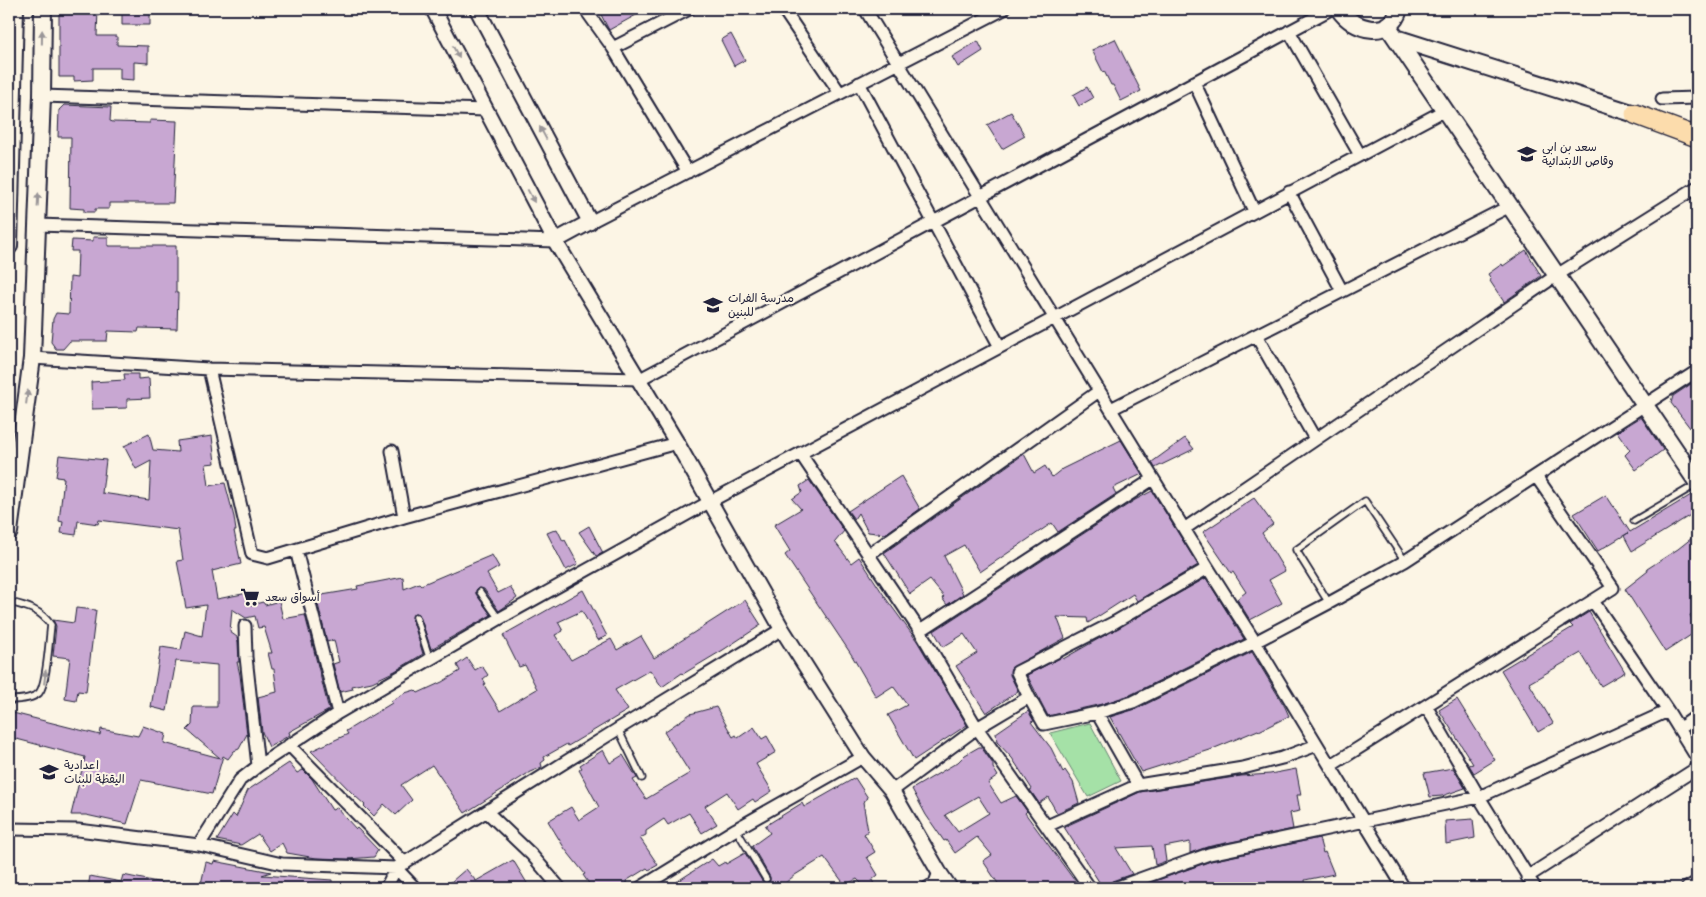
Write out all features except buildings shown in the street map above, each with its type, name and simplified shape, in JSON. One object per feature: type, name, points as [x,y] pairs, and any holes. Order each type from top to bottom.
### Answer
[{"type":"highway","points":[[1635,114],[1697,125]]},
{"type":"highway","points":[[1635,114],[1697,137]]},
{"type":"main road","points":[[9,246],[15,9]]},
{"type":"main road","points":[[9,532],[32,358],[42,96],[43,9]]},
{"type":"main road","points":[[1339,9],[1354,24],[1392,32],[1635,114]]},
{"type":"main road","points":[[1392,32],[1399,9]]},
{"type":"main road","points":[[1392,32],[1697,483]]},
{"type":"street","points":[[433,9],[555,241],[677,442],[782,629],[863,757],[892,791],[950,888]]},
{"type":"street","points":[[477,9],[590,222]]},
{"type":"street","points":[[585,9],[613,48],[688,172]]},
{"type":"street","points":[[613,48],[689,9]]},
{"type":"street","points":[[783,9],[840,93]]},
{"type":"street","points":[[866,9],[1404,888]]},
{"type":"street","points":[[36,225],[555,241],[1004,9]]},
{"type":"street","points":[[32,358],[208,369],[640,379],[1331,9]]},
{"type":"street","points":[[1289,31],[1360,155]]},
{"type":"street","points":[[1194,82],[1254,212]]},
{"type":"street","points":[[859,83],[1000,347]]},
{"type":"street","points":[[42,96],[486,110]]},
{"type":"street","points":[[1662,99],[1697,98]]},
{"type":"street","points":[[199,846],[240,780],[338,713],[499,619],[711,501],[1445,110]]},
{"type":"street","points":[[1184,528],[1557,275],[1697,187]]},
{"type":"street","points":[[1290,192],[1342,291]]},
{"type":"street","points":[[1111,409],[1510,206]]},
{"type":"street","points":[[1256,335],[1315,439]]},
{"type":"street","points":[[208,369],[252,554],[268,558],[404,517],[677,442]]},
{"type":"street","points":[[1208,568],[1115,622],[1016,672],[1044,724],[1097,713],[1133,702],[1329,603],[1405,560],[1697,371]]},
{"type":"street","points":[[868,555],[1099,391]]},
{"type":"street","points":[[392,451],[404,517]]},
{"type":"street","points":[[800,453],[920,631],[977,728],[1090,888]]},
{"type":"street","points":[[1330,766],[1613,588],[1536,476]]},
{"type":"street","points":[[920,631],[1153,478]]},
{"type":"street","points":[[296,550],[338,713]]},
{"type":"street","points":[[1593,601],[1680,728],[1697,758]]},
{"type":"street","points":[[245,626],[246,657],[258,766]]},
{"type":"street","points":[[386,888],[400,866],[782,629]]},
{"type":"street","points":[[892,791],[977,728],[1029,697]]},
{"type":"street","points":[[1426,706],[1479,798],[1535,888]]},
{"type":"street","points":[[1116,888],[1209,854],[1479,798],[1668,711]]},
{"type":"street","points":[[1097,713],[1138,785]]},
{"type":"street","points":[[1680,728],[1697,716]]},
{"type":"street","points":[[289,745],[400,866],[415,888]]},
{"type":"street","points":[[1047,826],[1138,785],[1243,768],[1282,758],[1317,746]]},
{"type":"street","points":[[640,888],[736,828],[863,757]]},
{"type":"street","points":[[1528,877],[1697,768]]},
{"type":"street","points":[[487,812],[531,854],[560,888]]},
{"type":"street","points":[[9,829],[78,830],[199,846],[282,864],[400,866]]},
{"type":"street","points":[[927,888],[935,883],[939,872]]},
{"type":"street","points":[[1688,888],[1697,882]]},
{"type":"lane","points":[[1634,521],[1697,483]]},
{"type":"lane","points":[[1329,603],[1296,550],[1365,501],[1405,560]]},
{"type":"lane","points":[[480,592],[499,619]]},
{"type":"lane","points":[[9,602],[34,608],[45,616],[51,625],[44,686],[37,695],[21,700],[9,700]]},
{"type":"lane","points":[[416,617],[430,660]]},
{"type":"lane","points":[[618,729],[642,778]]},
{"type":"lane","points":[[736,828],[766,879]]},
{"type":"green space","points":[[1090,723],[1121,781],[1088,797],[1050,733]]},
{"type":"place","name":"سعد بن ابي وقاص الابتدائية","points":[[1527,154]]},
{"type":"place","name":"مدرسة الفرات للبنين","points":[[713,305]]},
{"type":"place","name":"أسواق سعد","points":[[250,597]]},
{"type":"place","name":"اعدادية اليقظة للبنات","points":[[49,772]]}]
